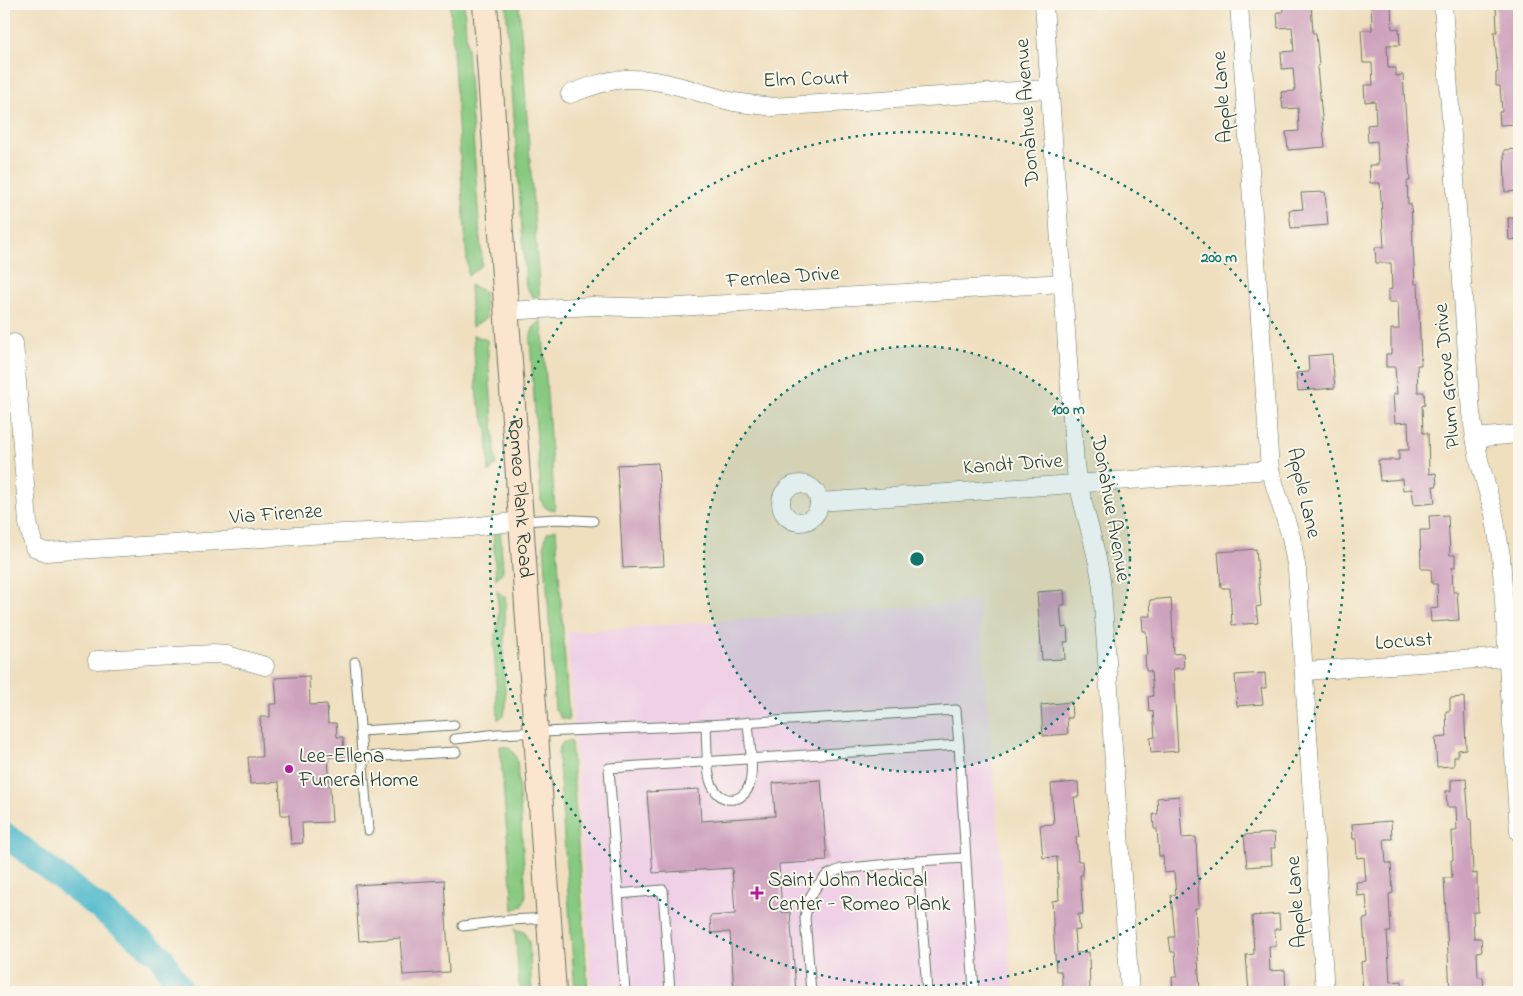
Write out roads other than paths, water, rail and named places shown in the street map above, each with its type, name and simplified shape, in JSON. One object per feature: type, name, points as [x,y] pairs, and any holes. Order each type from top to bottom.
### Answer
[{"type":"main road","name":"Romeo Plank Road","points":[[485,4],[554,992]]},
{"type":"street","name":"Donahue Avenue","points":[[1044,4],[1075,465],[1078,483],[1098,555],[1102,589],[1130,992]]},
{"type":"street","name":"Apple Lane","points":[[1240,4],[1270,470],[1294,552],[1304,671],[1325,992]]},
{"type":"street","name":"Plum Grove Drive","points":[[1443,4],[1471,413],[1474,438],[1497,531],[1519,832]]},
{"type":"street","name":"Elm Court","points":[[570,94],[604,83],[624,79],[642,79],[685,86],[734,102],[772,107],[1049,89]]},
{"type":"street","name":"Fernlea Drive","points":[[506,311],[606,306],[663,308],[1063,283]]},
{"type":"street","name":"Via Firenze","points":[[14,343],[28,523],[34,547],[46,552],[343,533],[462,528],[521,521]]},
{"type":"street","points":[[1474,438],[1519,434]]},
{"type":"street","name":"Kandt Drive","points":[[819,502],[1270,470]]},
{"type":"street","points":[[97,660],[213,654],[226,655],[265,666]]},
{"type":"street","name":"Locust","points":[[1304,671],[1507,657]]},
{"type":"lane","points":[[521,521],[594,521]]},
{"type":"lane","points":[[356,662],[368,830]]},
{"type":"lane","points":[[455,739],[498,734],[706,725],[956,710],[974,992]]},
{"type":"lane","points":[[706,725],[710,780],[714,791],[723,799],[732,800],[740,797],[748,788],[751,777],[748,722]]},
{"type":"lane","points":[[360,731],[454,725]]},
{"type":"lane","points":[[625,992],[610,768],[958,745]]},
{"type":"lane","points":[[362,757],[456,752]]},
{"type":"lane","points":[[811,992],[805,918],[808,901],[816,887],[827,875],[841,869],[966,858]]},
{"type":"lane","points":[[918,861],[927,992]]},
{"type":"lane","points":[[618,894],[663,890],[670,992]]},
{"type":"lane","points":[[463,926],[511,920],[549,918]]},
{"type":"waterway","points":[[4,834],[161,956],[182,992]]},
{"type":"place","name":"Lee-Ellena Funeral Home","points":[[289,769]]},
{"type":"place","name":"Saint John Medical Center - Romeo Plank","points":[[757,893]]}]
